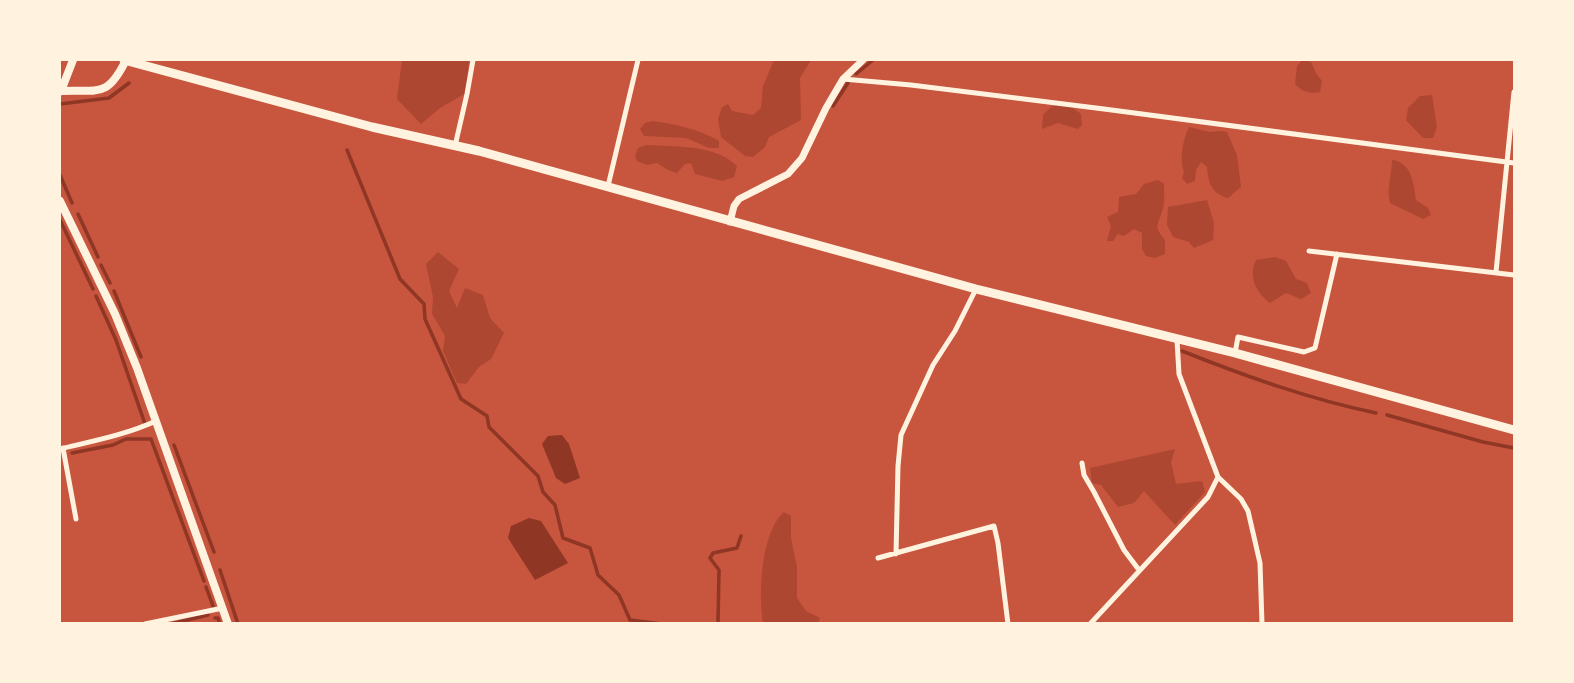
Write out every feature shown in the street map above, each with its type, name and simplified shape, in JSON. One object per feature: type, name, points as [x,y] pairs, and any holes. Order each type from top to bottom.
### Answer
[{"type":"main road","points":[[73,60],[64,91],[97,91],[111,86],[117,80],[125,60],[372,127],[608,186],[976,289],[1235,353],[1514,429]]},
{"type":"main road","points":[[60,201],[115,314],[228,624]]},
{"type":"street","points":[[455,146],[473,60]]},
{"type":"street","points":[[608,186],[638,60]]},
{"type":"street","points":[[730,222],[734,206],[739,199],[788,174],[802,158],[826,108],[844,79],[863,60]]},
{"type":"street","points":[[844,79],[1104,109],[1514,163]]},
{"type":"street","points":[[1496,272],[1514,92]]},
{"type":"street","points":[[1309,251],[1514,275]]},
{"type":"street","points":[[1235,353],[1238,337],[1304,352],[1315,348],[1337,254]]},
{"type":"street","points":[[897,554],[901,435],[933,365],[976,289]]},
{"type":"street","points":[[1177,340],[1179,373],[1218,477],[1241,499],[1248,511],[1259,563],[1262,624]]},
{"type":"street","points":[[76,519],[61,448],[130,433],[156,421]]},
{"type":"street","points":[[1082,463],[1088,484],[1124,550],[1139,570]]},
{"type":"street","points":[[1090,624],[1208,497],[1218,477]]},
{"type":"street","points":[[878,558],[994,526],[1008,624]]},
{"type":"street","points":[[145,624],[223,608]]},
{"type":"shaded area","points":[[402,60],[469,60],[466,93],[440,108],[421,124],[397,99]]},
{"type":"shaded area","points":[[774,60],[811,60],[800,78],[801,120],[769,137],[765,147],[753,157],[745,156],[721,137],[718,119],[722,107],[728,104],[732,111],[753,115],[761,108],[763,86]]},
{"type":"shaded area","points":[[1302,60],[1311,62],[1322,81],[1320,92],[1306,92],[1295,84],[1297,66]]},
{"type":"shaded area","points":[[1432,95],[1437,127],[1433,138],[1423,138],[1406,120],[1408,108],[1420,96]]},
{"type":"shaded area","points":[[1065,102],[1081,114],[1082,125],[1078,129],[1058,123],[1042,129],[1043,115],[1051,107]]},
{"type":"shaded area","points":[[652,121],[703,133],[719,141],[719,148],[709,148],[686,138],[644,136],[640,129],[645,123]]},
{"type":"shaded area","points":[[1189,127],[1210,132],[1227,132],[1237,155],[1241,187],[1228,198],[1214,190],[1207,167],[1201,162],[1196,170],[1195,181],[1187,184],[1182,178],[1182,150]]},
{"type":"shaded area","points":[[646,145],[694,148],[718,154],[737,166],[734,177],[722,181],[695,174],[691,163],[685,164],[677,173],[657,163],[647,165],[637,161],[635,156],[638,148]]},
{"type":"shaded area","points":[[1392,160],[1404,165],[1408,170],[1416,200],[1428,208],[1431,215],[1423,219],[1390,203]]},
{"type":"shaded area","points":[[1158,180],[1164,184],[1164,205],[1158,228],[1165,240],[1165,254],[1155,258],[1146,256],[1142,249],[1142,233],[1134,229],[1124,236],[1118,234],[1113,241],[1107,241],[1111,226],[1107,217],[1118,212],[1119,197],[1136,194],[1144,184]]},
{"type":"shaded area","points":[[1207,200],[1214,223],[1213,240],[1194,248],[1189,242],[1173,237],[1167,225],[1168,207]]},
{"type":"shaded area","points":[[438,252],[459,269],[449,291],[457,308],[465,288],[483,295],[490,318],[504,333],[491,359],[479,367],[466,384],[457,383],[443,351],[445,336],[432,314],[433,297],[426,264]]},
{"type":"shaded area","points":[[1275,257],[1286,261],[1296,279],[1307,283],[1311,293],[1301,299],[1286,293],[1270,303],[1265,299],[1253,278],[1254,266],[1256,260]]},
{"type":"shaded area","points":[[562,435],[569,444],[580,478],[565,484],[556,478],[542,444],[548,436]]},
{"type":"shaded area","points":[[1175,449],[1171,462],[1176,484],[1202,481],[1205,492],[1175,525],[1144,491],[1134,503],[1118,507],[1101,485],[1092,483],[1090,468]]},
{"type":"shaded area","points":[[784,512],[791,516],[791,538],[797,567],[797,598],[806,611],[820,618],[818,623],[763,623],[761,580],[766,548],[776,521]]},
{"type":"shaded area","points":[[529,518],[541,521],[568,563],[535,580],[508,538],[511,526]]},
{"type":"waterway","points":[[856,74],[873,60]]},
{"type":"waterway","points":[[60,104],[109,98],[129,83]]},
{"type":"waterway","points":[[833,106],[848,83]]},
{"type":"waterway","points":[[347,150],[400,279],[424,304],[425,319],[461,399],[487,416],[489,427],[538,476],[543,492],[555,505],[563,538],[590,548],[598,575],[619,595],[630,620],[662,624]]},
{"type":"waterway","points":[[60,175],[72,203]]},
{"type":"waterway","points":[[78,214],[98,257]]},
{"type":"waterway","points":[[60,220],[93,289]]},
{"type":"waterway","points":[[101,265],[110,283]]},
{"type":"waterway","points":[[114,291],[141,357]]},
{"type":"waterway","points":[[96,296],[116,340],[145,424]]},
{"type":"waterway","points":[[1182,351],[1278,386],[1376,413]]},
{"type":"waterway","points":[[1387,415],[1514,448]]},
{"type":"waterway","points":[[72,453],[113,445],[126,439],[151,439],[204,581]]},
{"type":"waterway","points":[[174,445],[214,552]]},
{"type":"waterway","points":[[718,622],[719,570],[710,558],[713,553],[737,548],[741,536]]},
{"type":"waterway","points":[[220,570],[238,624]]},
{"type":"waterway","points":[[206,587],[213,606]]},
{"type":"waterway","points":[[171,624],[208,615]]},
{"type":"waterway","points":[[215,618],[218,618],[219,622]]}]
